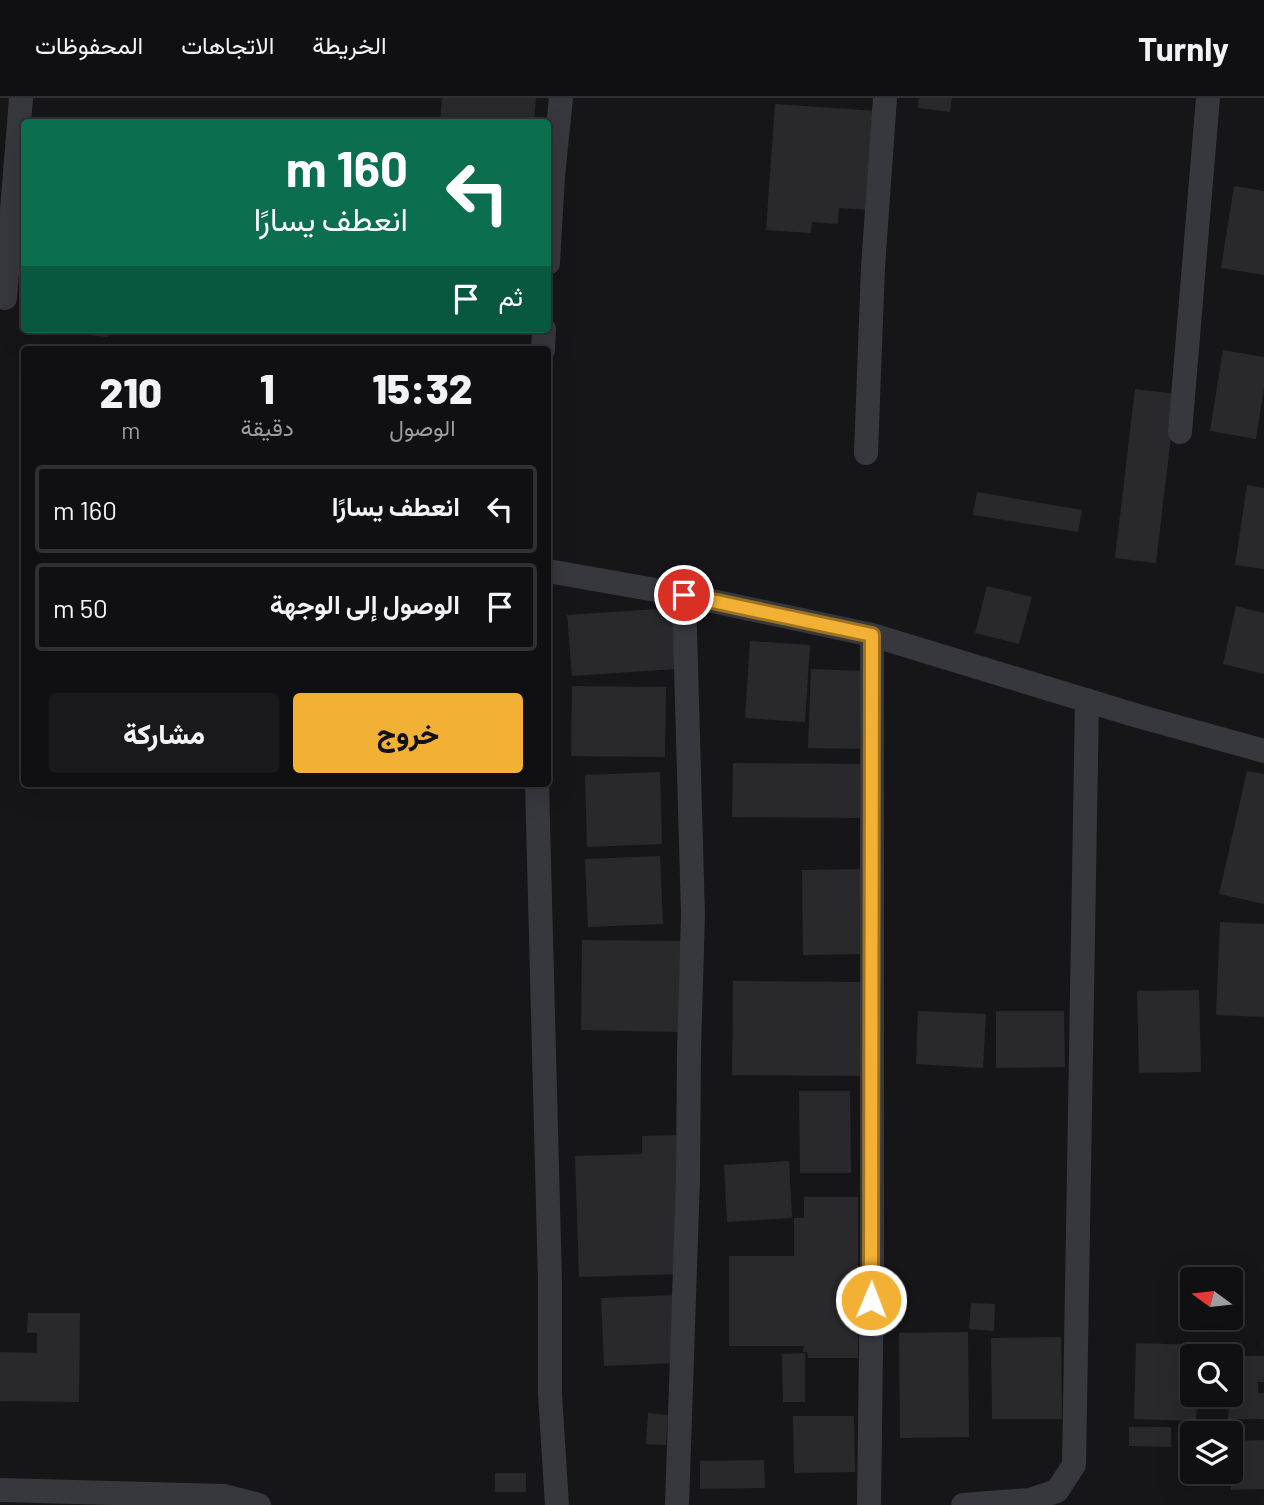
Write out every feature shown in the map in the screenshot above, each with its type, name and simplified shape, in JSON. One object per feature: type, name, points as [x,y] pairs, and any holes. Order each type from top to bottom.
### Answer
[{"type":"street","points":[[10,299],[21,98]]},
{"type":"street","points":[[551,211],[561,98]]},
{"type":"street","points":[[866,453],[873,267],[886,98]]},
{"type":"street","points":[[1180,432],[1208,98]]},
{"type":"street","points":[[551,572],[684,595],[872,635],[1264,751]]},
{"type":"street","points":[[677,1505],[688,1178],[693,915],[684,595]]},
{"type":"street","points":[[869,1505],[872,1274],[872,635]]},
{"type":"street","points":[[963,1505],[1030,1500],[1057,1491],[1073,1465],[1087,700]]},
{"type":"street","points":[[537,787],[550,1282],[550,1394],[558,1505]]},
{"type":"street","points":[[0,1490],[224,1496],[259,1505]]},
{"type":"building","points":[[442,98],[536,98],[534,119],[440,119]]},
{"type":"building","points":[[919,98],[952,98],[950,112],[918,108]]},
{"type":"building","points":[[775,104],[877,111],[870,210],[839,208],[838,224],[812,222],[811,233],[766,230]]},
{"type":"building","points":[[1234,186],[1264,191],[1264,275],[1221,268]]},
{"type":"building","points":[[88,333],[108,333],[108,337]]},
{"type":"building","points":[[1223,350],[1264,357],[1264,388],[1256,439],[1210,431]]},
{"type":"building","points":[[1135,389],[1176,394],[1156,563],[1115,558]]},
{"type":"building","points":[[1247,485],[1264,488],[1264,569],[1235,565]]},
{"type":"building","points":[[977,492],[1082,510],[1078,532],[973,515]]},
{"type":"building","points":[[987,586],[1032,597],[1019,644],[975,633]]},
{"type":"building","points":[[1236,606],[1264,613],[1264,674],[1223,664]]},
{"type":"building","points":[[672,608],[676,669],[572,676],[567,615]]},
{"type":"building","points":[[750,641],[810,645],[805,722],[745,718]]},
{"type":"building","points":[[811,669],[866,671],[864,749],[808,748]]},
{"type":"building","points":[[572,686],[666,687],[665,757],[571,756]]},
{"type":"building","points":[[733,763],[865,764],[864,818],[732,817]]},
{"type":"building","points":[[1247,771],[1264,774],[1264,904],[1219,894]]},
{"type":"building","points":[[660,772],[662,844],[587,847],[585,775]]},
{"type":"building","points":[[660,856],[663,924],[588,927],[585,859]]},
{"type":"building","points":[[866,869],[866,954],[803,955],[802,870]]},
{"type":"building","points":[[1220,922],[1264,924],[1264,1017],[1216,1015]]},
{"type":"building","points":[[582,940],[681,941],[680,1032],[581,1030]]},
{"type":"building","points":[[733,981],[868,982],[867,1076],[732,1075]]},
{"type":"building","points":[[1199,990],[1201,1072],[1139,1073],[1137,991]]},
{"type":"building","points":[[918,1011],[986,1014],[983,1068],[916,1064]]},
{"type":"building","points":[[996,1011],[1064,1011],[1065,1067],[996,1068]]},
{"type":"building","points":[[799,1091],[850,1091],[851,1173],[800,1173]]},
{"type":"building","points":[[676,1135],[680,1274],[579,1277],[575,1156],[642,1154],[642,1136]]},
{"type":"building","points":[[789,1161],[792,1218],[727,1222],[724,1165]]},
{"type":"building","points":[[804,1197],[858,1197],[858,1358],[808,1358],[807,1352],[803,1352],[804,1346],[729,1346],[729,1256],[794,1256],[794,1218],[804,1218]]},
{"type":"building","points":[[675,1295],[677,1363],[604,1366],[601,1298]]},
{"type":"building","points":[[971,1303],[995,1304],[994,1331],[969,1329]]},
{"type":"building","points":[[28,1313],[80,1313],[79,1402],[0,1401],[0,1352],[37,1353],[37,1333],[27,1333]]},
{"type":"building","points":[[968,1332],[969,1437],[900,1438],[899,1333]]},
{"type":"building","points":[[1061,1337],[1062,1419],[992,1419],[991,1338]]},
{"type":"building","points":[[1136,1343],[1180,1344],[1180,1407],[1197,1407],[1196,1421],[1134,1419]]},
{"type":"building","points":[[805,1353],[805,1402],[783,1402],[782,1354]]},
{"type":"building","points":[[1243,1356],[1264,1356],[1264,1382],[1258,1382],[1258,1393],[1264,1393],[1264,1419],[1228,1419],[1229,1407],[1243,1407]]},
{"type":"building","points":[[648,1413],[668,1415],[666,1445],[646,1444]]},
{"type":"building","points":[[793,1416],[854,1416],[855,1472],[794,1473]]},
{"type":"building","points":[[1129,1427],[1171,1427],[1171,1447],[1129,1446]]},
{"type":"building","points":[[1264,1440],[1264,1489],[1231,1490],[1231,1484],[1243,1484],[1243,1441]]},
{"type":"building","points":[[764,1460],[765,1488],[700,1489],[700,1461]]},
{"type":"building","points":[[495,1473],[526,1473],[526,1492],[495,1492]]},
{"type":"route","points":[[684,595],[872,635],[871,1300]]}]
